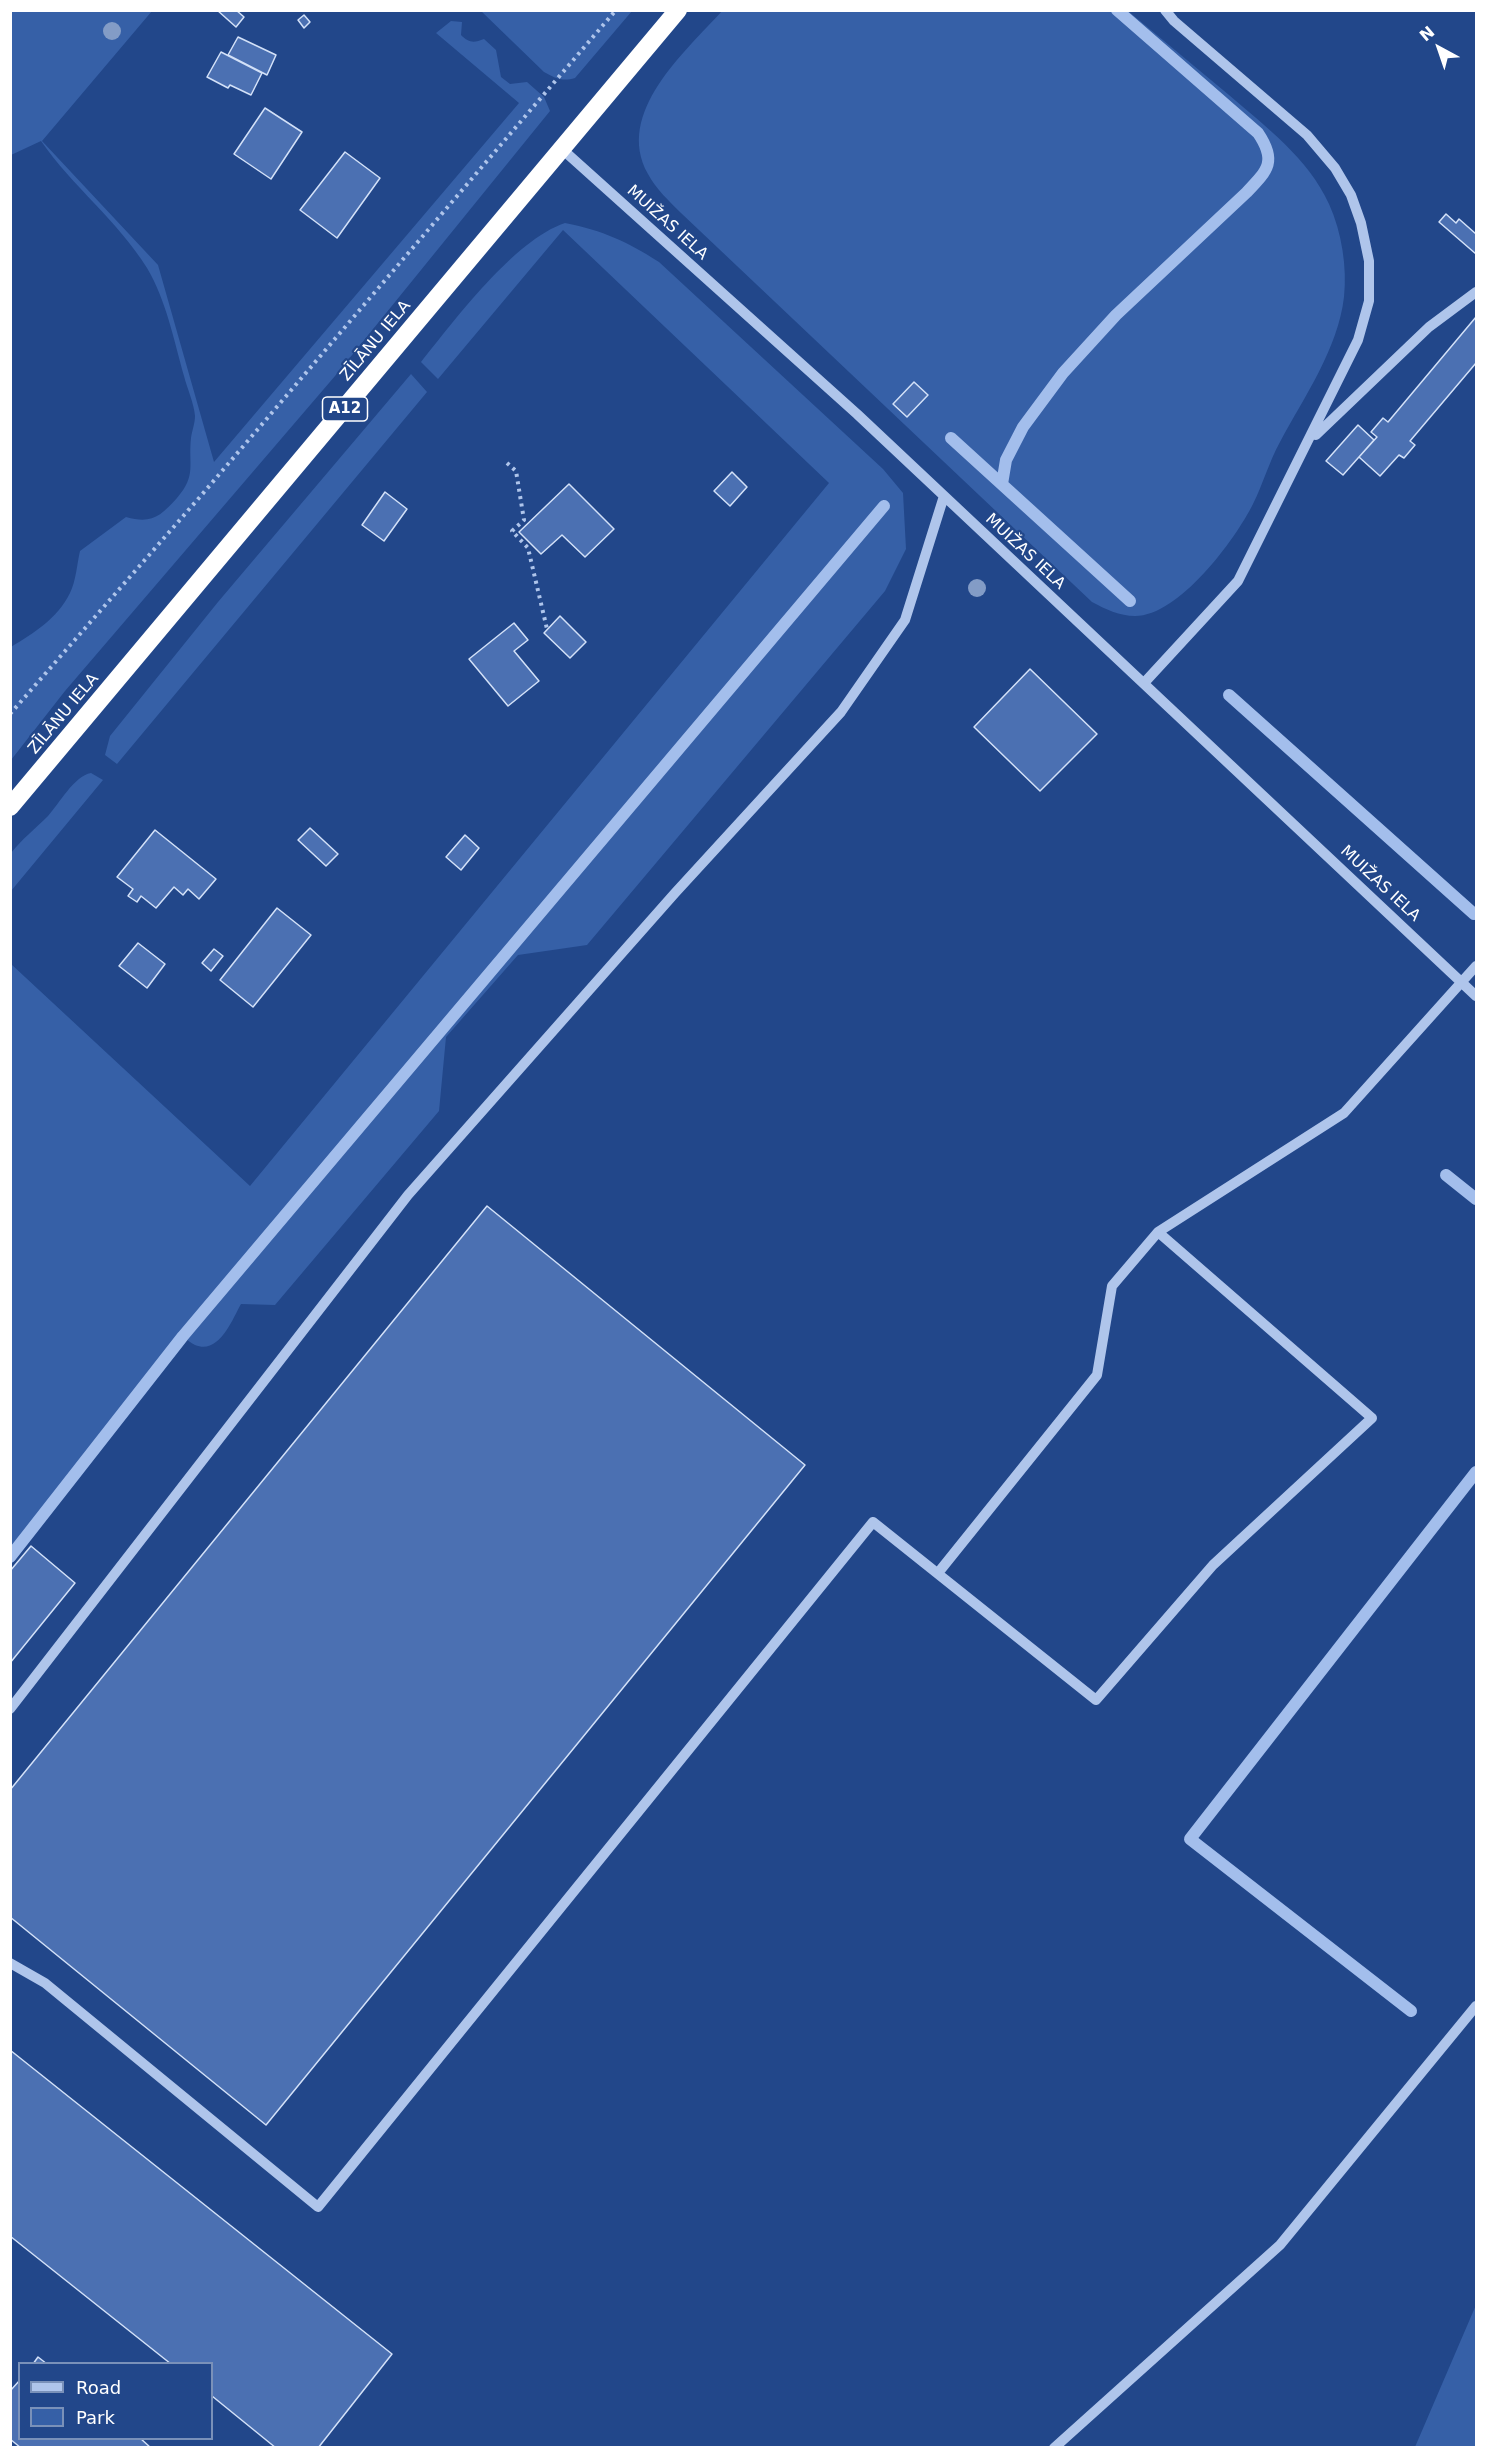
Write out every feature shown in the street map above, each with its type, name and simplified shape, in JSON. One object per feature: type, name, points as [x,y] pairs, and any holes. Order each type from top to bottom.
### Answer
[{"type":"highway","name":"ZĪLĀNU IELA","points":[[10,807],[678,10]]},
{"type":"street","points":[[1144,683],[1238,581],[1358,340],[1369,301],[1369,261],[1361,223],[1351,195],[1335,168],[1307,135],[1174,21],[1165,10]]},
{"type":"street","name":"MUIŽAS IELA","points":[[562,149],[857,414],[1476,996]]},
{"type":"street","points":[[1309,442],[1429,327],[1476,292]]},
{"type":"street","points":[[10,1709],[408,1195],[667,902],[841,712],[905,620],[944,496]]},
{"type":"street","points":[[938,1573],[1097,1375],[1112,1286],[1158,1232],[1344,1113],[1476,966]]},
{"type":"street","points":[[10,1963],[45,1983],[318,2207],[873,1522],[1096,1700],[1213,1565],[1372,1418],[1158,1232]]},
{"type":"street","points":[[1054,2448],[1280,2245],[1476,2006]]},
{"type":"path","points":[[10,714],[199,498],[616,10]]},
{"type":"path","points":[[507,463],[516,471],[524,520],[512,531],[528,548],[548,629]]},
{"type":"green space","points":[[11,10],[152,11],[42,141],[158,265],[214,462],[519,103],[436,33],[451,21],[462,22],[461,35],[464,38],[472,42],[484,39],[496,50],[501,77],[510,84],[527,82],[544,97],[550,111],[335,376],[65,691],[11,760],[11,647],[52,618],[65,602],[74,583],[80,551],[126,517],[149,519],[160,514],[177,498],[189,476],[190,447],[195,416],[173,334],[154,280],[147,268],[123,235],[41,141],[11,155]]},
{"type":"green space","points":[[481,11],[632,11],[575,78],[566,80],[555,78],[544,72]]},
{"type":"green space","points":[[722,11],[1128,11],[1271,131],[1310,172],[1334,215],[1340,238],[1345,274],[1341,316],[1319,372],[1276,450],[1245,519],[1204,574],[1187,590],[1169,604],[1152,613],[1135,616],[1107,610],[1092,602],[659,190],[648,174],[640,151],[640,129],[647,106],[658,85],[673,65]]},
{"type":"green space","points":[[565,223],[614,238],[659,262],[883,469],[903,493],[906,549],[885,591],[587,945],[518,955],[446,1037],[439,1111],[275,1305],[241,1304],[224,1334],[211,1345],[203,1347],[195,1345],[183,1336],[11,1557],[11,964],[250,1186],[829,483],[563,230],[438,379],[421,362],[451,325],[506,263],[546,232]]},
{"type":"green space","points":[[411,374],[427,392],[117,764],[105,755],[110,736],[218,602]]},
{"type":"green space","points":[[91,773],[103,780],[11,891],[11,853],[48,816],[79,779]]},
{"type":"green space","points":[[1476,2305],[1476,2447],[1415,2447]]},
{"type":"building","points":[[217,10],[236,10],[244,17],[236,27]]},
{"type":"building","points":[[304,15],[310,22],[304,28],[298,20]]},
{"type":"building","points":[[238,37],[276,55],[267,75],[228,55]]},
{"type":"building","points":[[221,52],[262,73],[251,95],[230,85],[228,88],[207,77]]},
{"type":"building","points":[[265,108],[302,132],[271,179],[234,154]]},
{"type":"building","points":[[345,152],[380,178],[337,238],[300,210]]},
{"type":"building","points":[[1446,214],[1456,223],[1459,219],[1476,234],[1476,254],[1439,222]]},
{"type":"building","points":[[1476,317],[1476,363],[1410,441],[1415,445],[1404,458],[1399,455],[1380,476],[1359,457],[1377,437],[1371,432],[1383,418],[1388,422]]},
{"type":"building","points":[[914,382],[928,395],[907,417],[893,404]]},
{"type":"building","points":[[1358,425],[1374,440],[1343,475],[1326,461]]},
{"type":"building","points":[[732,472],[747,487],[730,506],[714,491]]},
{"type":"building","points":[[569,484],[614,529],[585,557],[562,535],[541,554],[519,532]]},
{"type":"building","points":[[385,492],[407,509],[384,541],[362,525]]},
{"type":"building","points":[[560,616],[586,642],[570,658],[544,633]]},
{"type":"building","points":[[514,623],[528,640],[514,651],[539,681],[508,706],[469,659]]},
{"type":"building","points":[[1030,669],[1097,734],[1040,791],[974,727]]},
{"type":"building","points":[[310,828],[338,854],[326,866],[298,840]]},
{"type":"building","points":[[155,830],[216,879],[199,899],[188,889],[183,895],[174,887],[156,908],[141,896],[137,902],[128,896],[133,889],[117,877]]},
{"type":"building","points":[[465,835],[479,848],[461,870],[446,857]]},
{"type":"building","points":[[277,908],[311,935],[253,1007],[220,980]]},
{"type":"building","points":[[138,943],[165,964],[147,988],[119,966]]},
{"type":"building","points":[[214,949],[223,956],[211,971],[202,963]]},
{"type":"building","points":[[487,1206],[805,1465],[266,2125],[10,1917],[10,1790]]},
{"type":"building","points":[[31,1546],[75,1583],[10,1663],[10,1571]]},
{"type":"building","points":[[10,2050],[392,2354],[318,2448],[276,2448],[213,2397],[213,2362],[168,2362],[10,2236]]},
{"type":"building","points":[[38,2357],[44,2362],[34,2362]]},
{"type":"building","points":[[18,2382],[18,2440],[142,2440],[151,2448],[21,2448],[10,2439],[10,2391]]},
{"type":"waterway","points":[[1002,484],[1006,460],[1023,427],[1063,373],[1116,315],[1247,192],[1268,165],[1267,151],[1258,133],[1117,10]]},
{"type":"waterway","points":[[951,438],[1130,601]]},
{"type":"waterway","points":[[10,1557],[183,1336],[884,506]]},
{"type":"waterway","points":[[1229,695],[1474,914]]},
{"type":"waterway","points":[[1446,1175],[1476,1199]]},
{"type":"waterway","points":[[1411,2011],[1190,1839],[1476,1472]]}]
